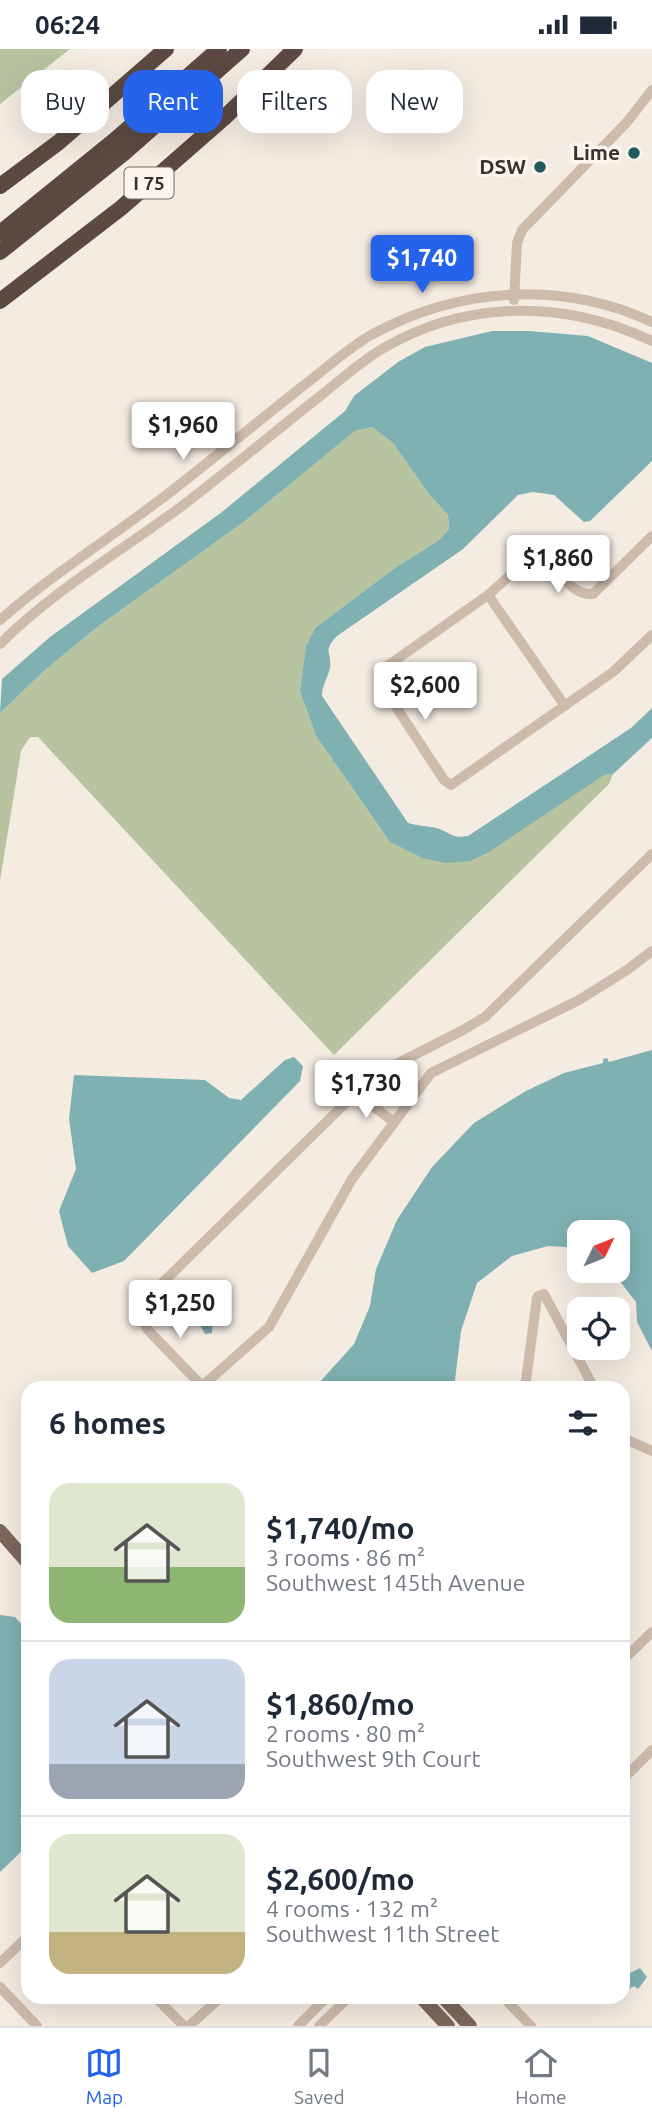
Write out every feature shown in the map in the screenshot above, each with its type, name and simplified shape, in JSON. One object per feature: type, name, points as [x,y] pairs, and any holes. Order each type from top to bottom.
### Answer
[{"type":"highway","points":[[0,186],[59,142],[166,49]]},
{"type":"highway","points":[[0,233],[115,141],[219,49]]},
{"type":"highway","points":[[0,252],[87,184],[242,49]]},
{"type":"highway","name":"I 75","points":[[0,301],[121,208],[225,117],[295,49]]},
{"type":"main road","points":[[0,1531],[21,1555]]},
{"type":"main road","points":[[428,2004],[448,2026]]},
{"type":"main road","points":[[450,2004],[470,2026]]},
{"type":"street","points":[[514,310],[517,243],[526,223],[627,122],[652,90]]},
{"type":"street","points":[[0,620],[26,597],[154,505],[369,337],[429,309],[472,298],[514,293],[552,294],[594,301],[652,323]]},
{"type":"street","points":[[0,644],[46,604],[164,519],[381,349],[442,323],[514,310],[549,311],[588,317],[652,341]]},
{"type":"street","points":[[154,505],[164,519]]},
{"type":"street","points":[[652,536],[593,594],[583,595],[538,554],[530,557],[488,595],[383,669],[379,677],[380,684],[444,780],[453,784],[614,672],[652,635]]},
{"type":"street","points":[[488,595],[565,706]]},
{"type":"street","points":[[196,1381],[144,1324],[143,1308],[153,1292],[382,1070],[485,1017],[652,854]]},
{"type":"street","points":[[208,1381],[269,1327],[352,1179],[431,1073],[579,1000],[628,970],[652,951]]},
{"type":"street","points":[[357,1094],[394,1122]]},
{"type":"street","points":[[525,1381],[531,1327],[538,1296],[544,1294],[590,1381]]},
{"type":"street","points":[[630,1441],[652,1451]]},
{"type":"street","points":[[630,1653],[652,1632]]},
{"type":"street","points":[[630,1772],[652,1750]]},
{"type":"street","points":[[0,1962],[21,1942]]},
{"type":"street","points":[[0,1987],[37,2026]]},
{"type":"street","points":[[162,2004],[184,2026]]},
{"type":"street","points":[[189,2026],[213,2004]]},
{"type":"street","points":[[298,2026],[320,2004]]},
{"type":"street","points":[[319,2026],[342,2004]]},
{"type":"street","points":[[510,2004],[531,2026]]},
{"type":"green space","points":[[0,49],[70,49],[43,70],[21,70],[21,88],[0,104]]},
{"type":"green space","points":[[372,427],[393,443],[428,493],[448,515],[449,529],[439,540],[392,570],[315,628],[306,646],[300,691],[316,736],[390,842],[422,858],[604,775],[613,774],[609,784],[334,1055],[38,737],[30,737],[21,751],[0,881],[0,713],[45,670],[100,625],[245,521],[355,431]]},
{"type":"water","points":[[492,331],[588,336],[652,363],[652,461],[590,521],[584,522],[554,495],[533,492],[518,495],[463,549],[332,641],[329,649],[330,668],[322,696],[408,823],[436,828],[454,836],[468,836],[631,728],[652,708],[652,738],[613,774],[604,775],[489,852],[470,861],[446,863],[422,858],[390,842],[316,736],[300,691],[306,646],[315,628],[392,570],[439,540],[449,529],[448,515],[428,493],[393,443],[372,427],[355,431],[245,521],[100,625],[45,670],[0,713],[2,679],[50,637],[222,512],[345,411],[354,396],[398,362],[425,347]]},
{"type":"water","points":[[652,1050],[652,1351],[637,1322],[636,1302],[621,1283],[630,1283],[630,1220],[567,1220],[567,1247],[548,1246],[512,1256],[477,1283],[461,1331],[455,1381],[321,1381],[354,1344],[370,1306],[376,1269],[397,1220],[432,1167],[474,1123],[526,1091],[564,1073],[603,1063],[603,1059],[607,1058],[609,1062]]},
{"type":"water","points":[[294,1057],[303,1066],[300,1081],[124,1261],[92,1273],[68,1246],[59,1211],[76,1169],[69,1119],[74,1075],[205,1080],[229,1098],[241,1100],[285,1060]]},
{"type":"water","points":[[211,1306],[217,1318],[213,1321],[212,1333],[205,1334],[199,1323],[202,1319],[202,1307]]},
{"type":"water","points":[[0,1615],[15,1617],[21,1623],[21,1852],[0,1872]]},
{"type":"water","points":[[640,1968],[647,1977],[638,1989],[634,1986],[630,1988],[630,1973]]},
{"type":"place","name":"Lime","points":[[634,153]]},
{"type":"place","name":"DSW","points":[[540,167]]}]
